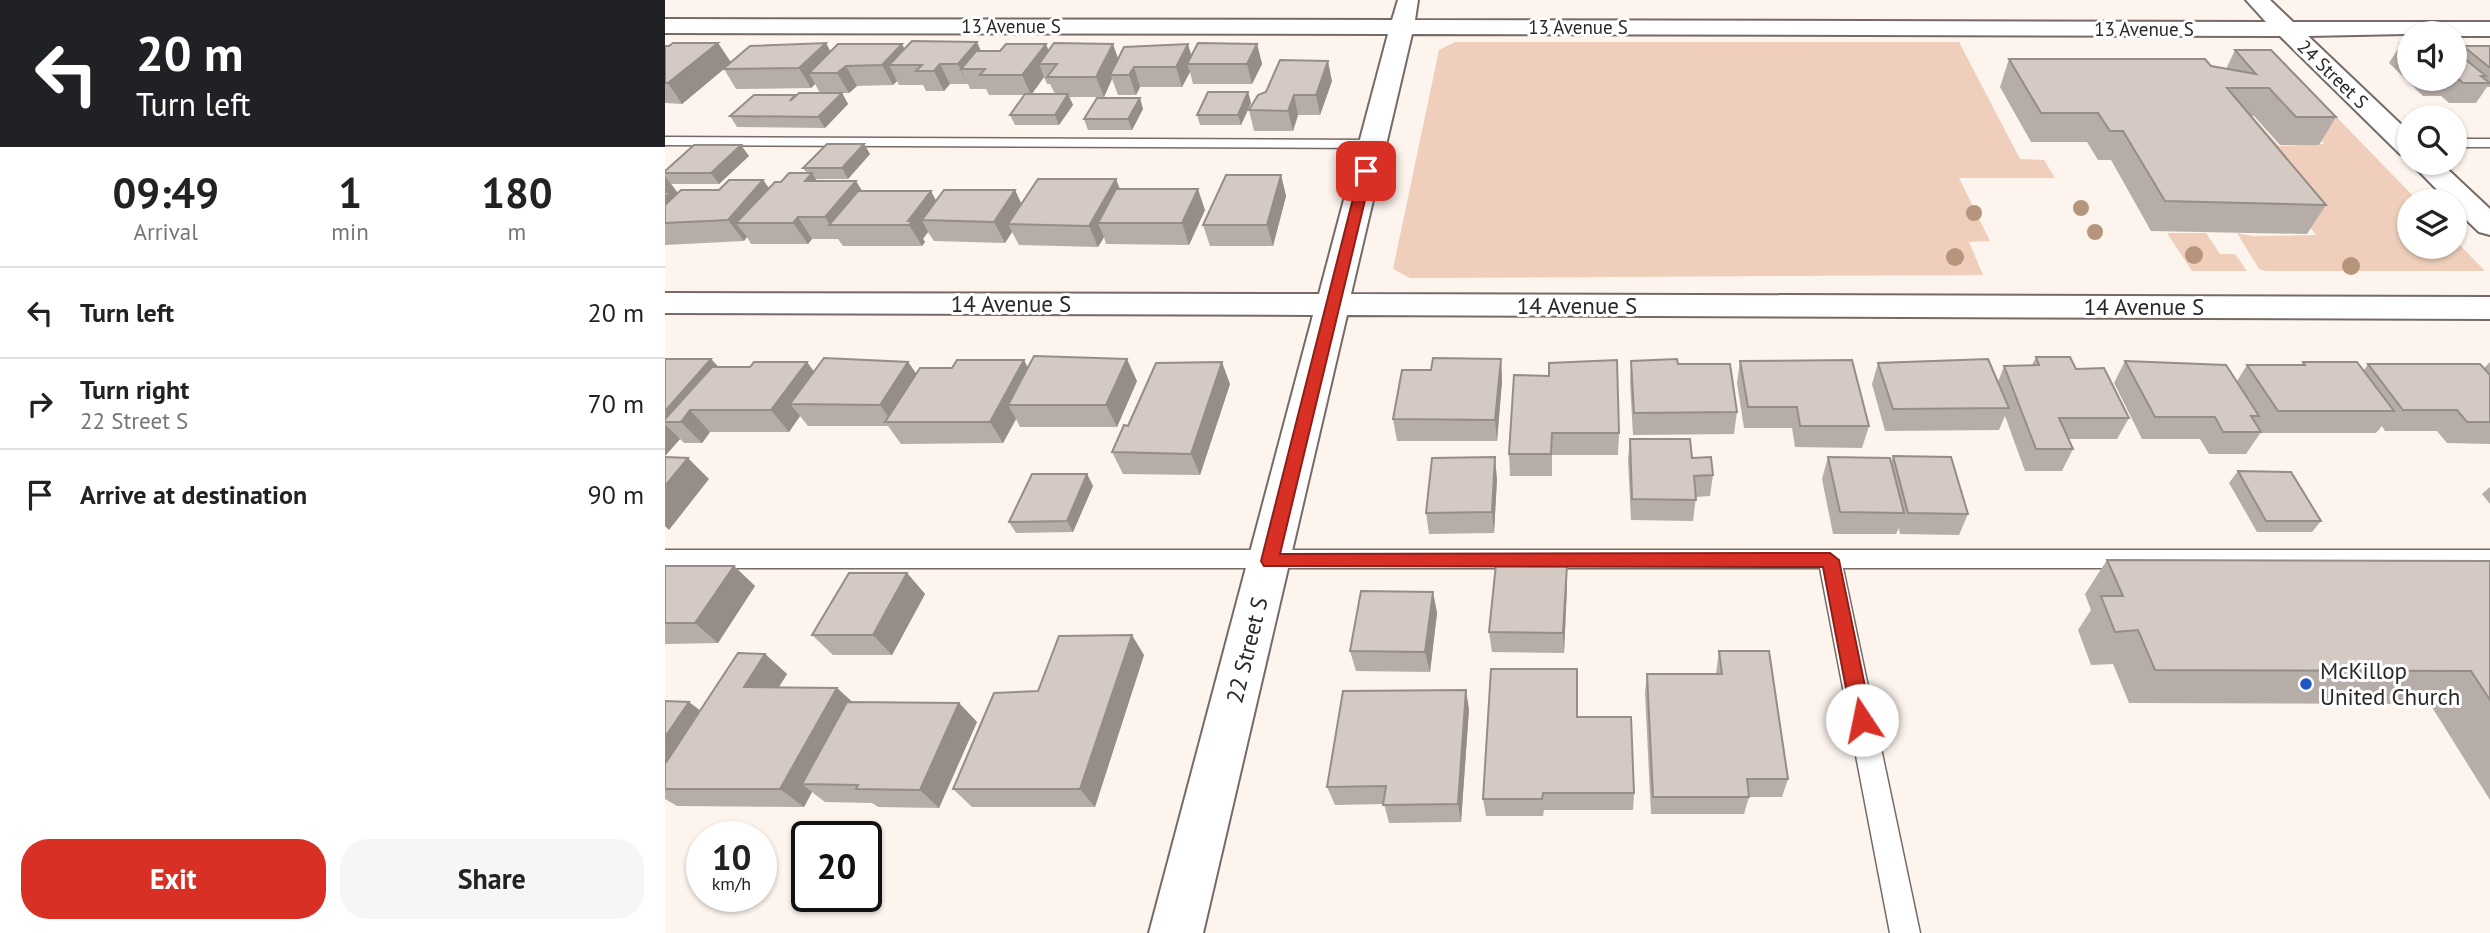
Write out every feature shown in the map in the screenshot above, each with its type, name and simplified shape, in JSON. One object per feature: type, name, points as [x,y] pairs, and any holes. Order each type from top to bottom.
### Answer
[{"type":"street","name":"24 Street S","points":[[2257,0],[2397,135]]},
{"type":"street","name":"13 Avenue S","points":[[665,26],[1405,13],[2287,29],[2490,29]]},
{"type":"street","name":"22 Street S","points":[[1177,933],[1405,13]]},
{"type":"street","name":"24 Street S","points":[[2438,175],[2490,226]]},
{"type":"street","name":"14 Avenue S","points":[[665,303],[2490,308]]},
{"type":"lane","points":[[665,141],[1373,144]]},
{"type":"lane","points":[[2467,143],[2490,144]]},
{"type":"lane","points":[[665,559],[2490,559]]},
{"type":"lane","points":[[1830,560],[1905,933]]},
{"type":"shaded area","points":[[1455,42],[1959,42],[2020,159],[2044,160],[2055,178],[1959,178],[1990,241],[1969,242],[1983,275],[1410,278],[1393,269],[1439,50]]},
{"type":"shaded area","points":[[2287,66],[2406,189],[2397,189],[2397,259],[2467,259],[2467,252],[2485,271],[2259,269],[2237,233],[2253,236],[2316,235],[2228,127],[2236,117],[2253,117],[2279,146],[2324,144],[2260,73]]},
{"type":"shaded area","points":[[2167,233],[2206,233],[2220,254],[2235,254],[2247,271],[2192,271]]},
{"type":"building","points":[[912,41],[977,42],[958,64],[940,64],[934,71],[916,71],[922,65],[889,65]]},
{"type":"building","points":[[673,43],[718,43],[665,83],[665,46]]},
{"type":"building","points":[[826,43],[799,68],[723,69],[750,46]]},
{"type":"building","points":[[1054,43],[1113,44],[1096,77],[1047,77],[1057,64],[1039,64]]},
{"type":"building","points":[[1198,43],[1257,44],[1247,64],[1187,64]]},
{"type":"building","points":[[838,44],[902,44],[882,65],[846,66],[837,73],[809,73]]},
{"type":"building","points":[[1006,44],[1046,44],[1022,75],[980,75],[985,69],[961,69],[976,51],[1000,51]]},
{"type":"building","points":[[1188,44],[1176,67],[1134,67],[1129,75],[1110,75],[1124,47]]},
{"type":"building","points":[[2467,46],[2490,46],[2489,67],[2467,49]]},
{"type":"building","points":[[2235,50],[2271,50],[2336,117],[2296,117],[2269,88],[2227,88],[2326,205],[2165,201],[2123,131],[2110,131],[2098,113],[2041,113],[2009,59],[2205,59],[2211,66],[2256,74]]},
{"type":"building","points":[[1280,60],[1328,61],[1316,95],[1294,95],[1288,111],[1249,110],[1258,95],[1266,92]]},
{"type":"building","points":[[2467,61],[2486,76],[2481,76],[2490,83],[2467,83]]},
{"type":"building","points":[[1208,92],[1248,92],[1238,115],[1197,115]]},
{"type":"building","points":[[799,93],[842,93],[818,117],[730,116],[754,95],[795,95],[790,101]]},
{"type":"building","points":[[1025,94],[1068,94],[1055,115],[1010,115]]},
{"type":"building","points":[[1097,98],[1140,98],[1128,119],[1084,119]]},
{"type":"building","points":[[827,144],[864,144],[842,168],[803,168]]},
{"type":"building","points":[[694,145],[741,145],[711,173],[665,173]]},
{"type":"building","points":[[789,173],[812,173],[805,181],[856,181],[825,217],[798,217],[793,223],[736,223],[775,182],[781,182]]},
{"type":"building","points":[[1226,175],[1281,175],[1267,225],[1203,225]]},
{"type":"building","points":[[1038,179],[1116,179],[1089,226],[1008,224]]},
{"type":"building","points":[[729,180],[763,180],[728,220],[665,223],[665,205],[681,190],[719,190]]},
{"type":"building","points":[[1116,189],[1198,189],[1182,223],[1098,223]]},
{"type":"building","points":[[944,190],[1015,190],[994,222],[922,220]]},
{"type":"building","points":[[858,191],[931,191],[908,221],[913,221],[909,225],[829,225]]},
{"type":"building","points":[[1034,356],[1127,359],[1106,405],[1008,405]]},
{"type":"building","points":[[2036,357],[2070,357],[2076,369],[2104,368],[2129,418],[2059,418],[2073,449],[2036,449],[2004,366],[2039,365]]},
{"type":"building","points":[[824,358],[908,362],[880,405],[790,404]]},
{"type":"building","points":[[1433,358],[1501,359],[1495,420],[1393,419],[1402,370],[1431,370]]},
{"type":"building","points":[[665,359],[711,359],[665,411]]},
{"type":"building","points":[[1677,359],[1678,364],[1730,364],[1737,412],[1634,413],[1631,361]]},
{"type":"building","points":[[1988,359],[2009,408],[1893,409],[1878,363]]},
{"type":"building","points":[[957,360],[1024,360],[990,422],[885,422],[920,368],[952,368]]},
{"type":"building","points":[[1617,360],[1619,433],[1552,433],[1551,454],[1509,454],[1514,375],[1549,376],[1549,363]]},
{"type":"building","points":[[1852,360],[1869,426],[1800,426],[1797,407],[1748,407],[1740,361]]},
{"type":"building","points":[[2125,361],[2226,365],[2259,416],[2251,416],[2261,432],[2223,432],[2215,417],[2155,417]]},
{"type":"building","points":[[754,362],[807,362],[771,410],[690,410],[681,422],[665,422],[712,367],[750,367]]},
{"type":"building","points":[[1222,362],[1191,454],[1112,452],[1124,425],[1128,426],[1156,363]]},
{"type":"building","points":[[2303,362],[2357,362],[2394,411],[2278,411],[2247,365],[2305,365]]},
{"type":"building","points":[[2368,364],[2480,364],[2490,375],[2490,422],[2467,422],[2457,410],[2403,410]]},
{"type":"building","points":[[1630,439],[1690,439],[1692,458],[1711,457],[1713,475],[1694,476],[1696,500],[1632,499]]},
{"type":"building","points":[[1893,456],[1951,457],[1968,514],[1908,513]]},
{"type":"building","points":[[665,457],[688,458],[665,486]]},
{"type":"building","points":[[1495,457],[1492,512],[1426,513],[1432,458]]},
{"type":"building","points":[[1828,457],[1890,458],[1904,513],[1840,512]]},
{"type":"building","points":[[2238,471],[2291,472],[2321,521],[2266,521]]},
{"type":"building","points":[[1032,474],[1087,474],[1067,521],[1009,522]]},
{"type":"building","name":"McKillop United Church","points":[[2107,560],[2490,561],[2490,700],[2471,671],[2155,670],[2138,630],[2115,632],[2101,596],[2123,596]]},
{"type":"building","points":[[1496,564],[1567,565],[1563,633],[1489,632]]},
{"type":"building","points":[[665,566],[734,566],[695,623],[665,623]]},
{"type":"building","points":[[849,573],[907,573],[873,635],[812,635]]},
{"type":"building","points":[[1361,591],[1433,592],[1425,652],[1350,651]]},
{"type":"building","points":[[1132,635],[1080,789],[953,789],[994,693],[1038,691],[1059,636]]},
{"type":"building","points":[[1719,651],[1769,651],[1788,779],[1747,779],[1749,797],[1653,797],[1647,674],[1722,674]]},
{"type":"building","points":[[738,653],[765,654],[744,687],[837,688],[780,789],[665,789],[665,764]]},
{"type":"building","points":[[1491,669],[1577,669],[1577,717],[1631,717],[1634,793],[1543,793],[1542,799],[1483,799]]},
{"type":"building","points":[[1466,690],[1458,804],[1383,805],[1386,786],[1327,787],[1343,691]]},
{"type":"building","points":[[665,701],[689,702],[665,737]]},
{"type":"building","points":[[847,702],[959,703],[920,790],[856,789],[858,785],[802,784]]},
{"type":"place","name":"McKillop United Church","points":[[2306,684]]},
{"type":"route","points":[[1366,171],[1270,561],[1830,560],[1862,720]]}]
